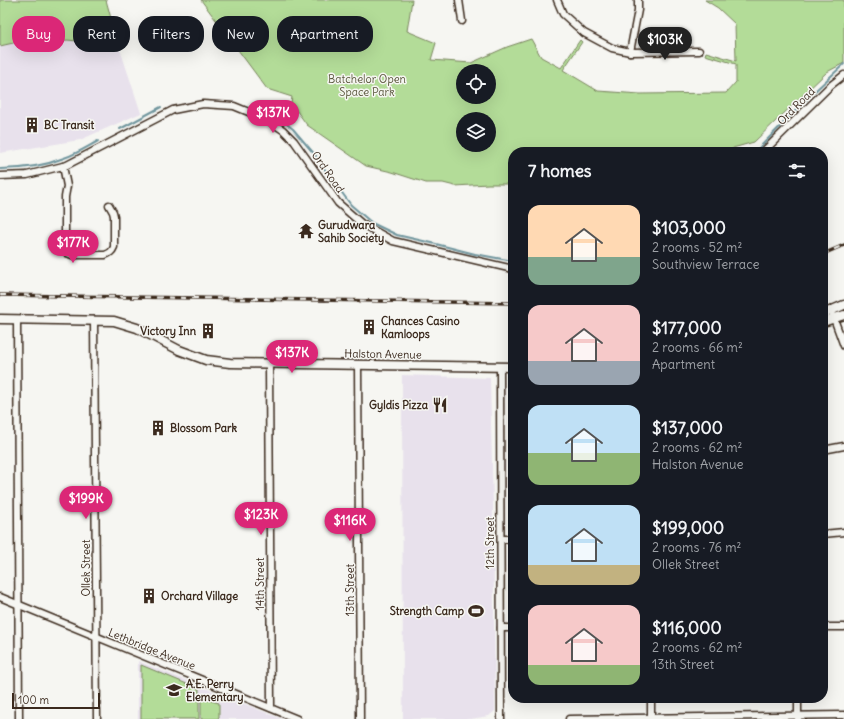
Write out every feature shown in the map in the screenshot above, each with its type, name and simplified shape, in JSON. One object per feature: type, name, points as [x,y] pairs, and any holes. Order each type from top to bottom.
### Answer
[{"type":"main road","points":[[829,314],[844,305]]},
{"type":"main road","points":[[829,314],[844,315]]},
{"type":"main road","name":"Halston Avenue","points":[[0,319],[114,321],[137,328],[179,350],[206,360],[230,363],[508,367]]},
{"type":"street","points":[[459,0],[462,22]]},
{"type":"street","points":[[557,0],[563,14],[584,33],[612,48],[630,52],[699,51]]},
{"type":"street","points":[[630,52],[638,10],[638,0]]},
{"type":"street","name":"Ord Road","points":[[769,147],[830,86],[844,75]]},
{"type":"street","name":"Ord Road","points":[[0,176],[27,175],[67,165],[173,110],[203,104],[234,106],[268,120],[283,130],[294,141],[338,203],[362,224],[393,241],[508,268]]},
{"type":"street","points":[[63,166],[67,186],[65,197],[65,250],[67,253],[72,255],[105,255],[112,251],[114,247],[114,216],[109,205]]},
{"type":"street","points":[[829,314],[844,346]]},
{"type":"street","points":[[17,319],[19,719]]},
{"type":"street","name":"Ollek Street","points":[[94,320],[97,719]]},
{"type":"street","name":"14th Street","points":[[269,364],[271,708]]},
{"type":"street","name":"13th Street","points":[[358,364],[360,719]]},
{"type":"street","name":"12th Street","points":[[500,367],[501,719]]},
{"type":"street","points":[[828,449],[844,446]]},
{"type":"street","points":[[828,534],[844,532]]},
{"type":"street","points":[[500,539],[508,539]]},
{"type":"street","name":"Lethbridge Avenue","points":[[0,597],[297,719]]},
{"type":"street","points":[[828,627],[844,627]]},
{"type":"street","points":[[501,628],[508,628]]},
{"type":"street","points":[[651,703],[651,718]]},
{"type":"street","points":[[798,703],[798,717]]},
{"type":"street","points":[[569,719],[798,717],[844,715]]},
{"type":"shaded area","points":[[65,40],[73,41],[73,52],[121,52],[141,113],[80,140],[0,153],[0,46],[12,43],[12,52],[65,52]]},
{"type":"shaded area","points":[[402,375],[490,378],[495,711],[489,716],[471,719],[403,719]]},
{"type":"shaded area","name":"A.E. Perry Elementary","points":[[138,661],[282,719],[138,719]]},
{"type":"green space","points":[[0,0],[106,0],[110,16],[73,16],[73,41],[65,40],[65,16],[12,16],[12,43],[0,46]]},
{"type":"green space","name":"Batchelor Open Space Park","points":[[201,0],[412,0],[407,31],[436,43],[431,60],[471,63],[507,47],[531,39],[541,57],[561,68],[580,40],[582,42],[563,70],[598,91],[640,94],[726,93],[736,82],[736,64],[705,55],[706,52],[736,61],[735,24],[718,8],[705,0],[844,0],[844,63],[827,72],[754,142],[736,147],[508,147],[508,184],[455,186],[443,183],[426,183],[392,172],[366,166],[307,125],[291,103],[292,97],[267,89],[240,52],[269,52],[269,16],[213,16]]},
{"type":"green space","points":[[141,665],[199,689],[199,719],[141,719]]},
{"type":"green space","points":[[201,698],[219,703],[219,717],[217,719],[201,719]]},
{"type":"waterway","points":[[760,147],[844,64]]},
{"type":"waterway","points":[[120,129],[161,107]]},
{"type":"waterway","points":[[260,107],[278,117],[293,129],[316,156]]},
{"type":"waterway","points":[[0,169],[25,168],[49,163],[73,154],[98,141]]},
{"type":"waterway","points":[[323,167],[351,205],[372,223],[397,235],[475,254],[508,260]]},
{"type":"railway","points":[[828,252],[844,245]]},
{"type":"railway","points":[[0,295],[508,303]]},
{"type":"place","name":"BC Transit","points":[[32,125]]},
{"type":"place","name":"Gurudwara Sahib Society","points":[[306,231]]},
{"type":"place","name":"Chances Casino Kamloops","points":[[369,327]]},
{"type":"place","name":"Victory Inn","points":[[208,331]]},
{"type":"place","name":"Gyldis Pizza","points":[[440,405]]},
{"type":"place","name":"Blossom Park","points":[[158,428]]},
{"type":"place","name":"Orchard Village","points":[[149,596]]},
{"type":"place","name":"Strength Camp","points":[[476,611]]},
{"type":"place","name":"A.E. Perry Elementary","points":[[174,690]]}]
